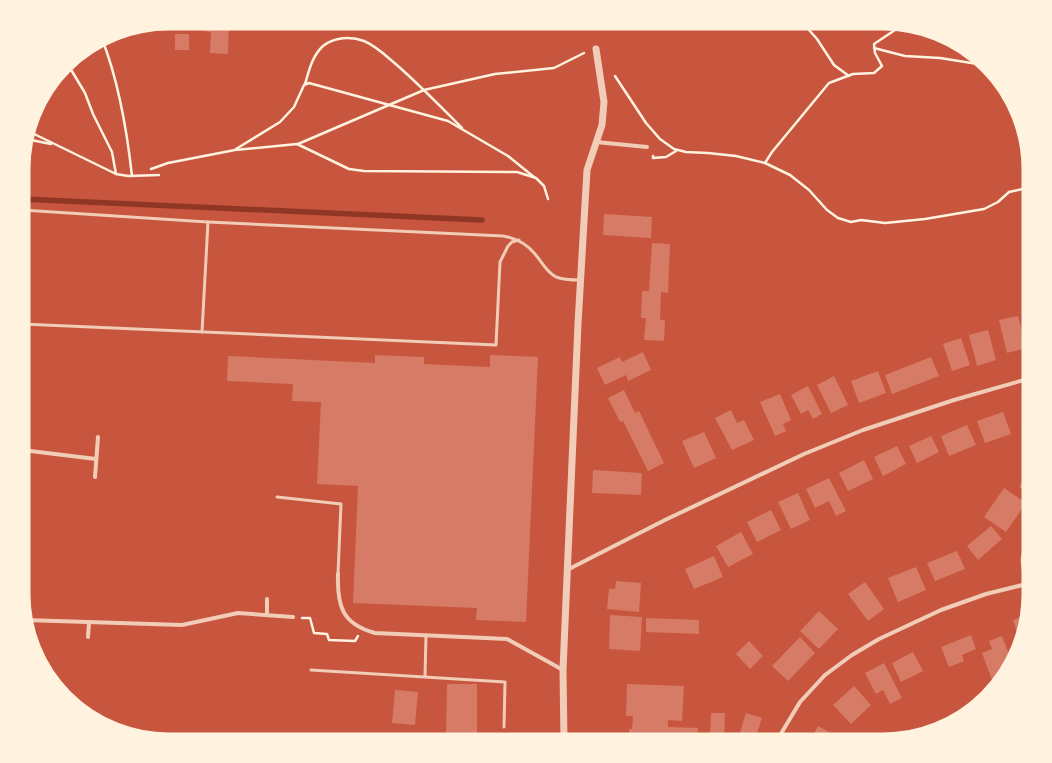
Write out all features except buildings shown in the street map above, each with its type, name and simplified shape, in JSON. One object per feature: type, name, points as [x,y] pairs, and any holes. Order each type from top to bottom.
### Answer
[{"type":"street","points":[[564,735],[563,670],[567,570],[587,170],[602,125],[604,102],[596,49]]},
{"type":"street","points":[[596,142],[647,147]]},
{"type":"street","points":[[567,570],[665,520],[804,454],[863,430],[954,400],[1024,380]]},
{"type":"street","points":[[95,477],[98,437]]},
{"type":"street","points":[[28,451],[96,459]]},
{"type":"street","points":[[1024,553],[1022,561],[1024,568]]},
{"type":"street","points":[[338,574],[337,592],[341,607],[348,620],[362,630],[375,633],[507,639],[563,670]]},
{"type":"street","points":[[780,735],[800,702],[825,675],[852,655],[879,639],[941,610],[986,594],[1024,585]]},
{"type":"street","points":[[267,599],[267,615]]},
{"type":"street","points":[[31,620],[182,625],[238,613],[294,617]]},
{"type":"street","points":[[88,637],[89,622]]},
{"type":"lane","points":[[28,210],[208,222],[502,236],[519,240],[528,246],[548,272],[556,277],[562,279],[581,280]]},
{"type":"lane","points":[[202,332],[208,222]]},
{"type":"lane","points":[[28,324],[496,345],[500,262],[508,246],[512,242],[519,240]]},
{"type":"lane","points":[[277,497],[341,504],[338,574]]},
{"type":"lane","points":[[425,676],[426,635]]},
{"type":"lane","points":[[311,670],[505,682],[504,727]]},
{"type":"path","points":[[807,28],[817,39],[834,65],[849,76]]},
{"type":"path","points":[[765,163],[772,152],[829,83],[853,74],[874,73],[882,66],[875,53],[874,44],[897,29]]},
{"type":"path","points":[[235,150],[280,122],[294,107],[304,84],[311,62],[324,46],[337,39],[351,37],[365,41],[378,49],[408,74],[465,131]]},
{"type":"path","points":[[104,44],[109,56],[127,136],[132,176]]},
{"type":"path","points":[[874,48],[905,56],[940,58],[977,64]]},
{"type":"path","points":[[151,169],[168,163],[235,150],[297,144],[424,90],[495,74],[554,68],[585,52]]},
{"type":"path","points":[[70,68],[85,93],[93,114],[112,152],[116,174]]},
{"type":"path","points":[[615,76],[646,123],[660,140],[674,150],[736,156],[765,163],[790,175],[809,190],[827,210],[838,218],[851,222],[861,220],[886,223],[925,219],[984,209],[998,202],[1009,192],[1024,189]]},
{"type":"path","points":[[304,84],[309,83],[448,121],[508,156],[544,186],[548,199]]},
{"type":"path","points":[[33,134],[116,174],[132,176],[159,175]]},
{"type":"path","points":[[31,140],[55,145]]},
{"type":"path","points":[[297,144],[349,169],[364,172],[517,172],[536,178]]},
{"type":"path","points":[[647,147],[653,148],[653,158],[666,157],[676,150]]},
{"type":"path","points":[[294,617],[310,618],[314,633],[327,634],[329,640],[355,641],[362,630]]},
{"type":"waterway","points":[[28,199],[482,220]]}]
